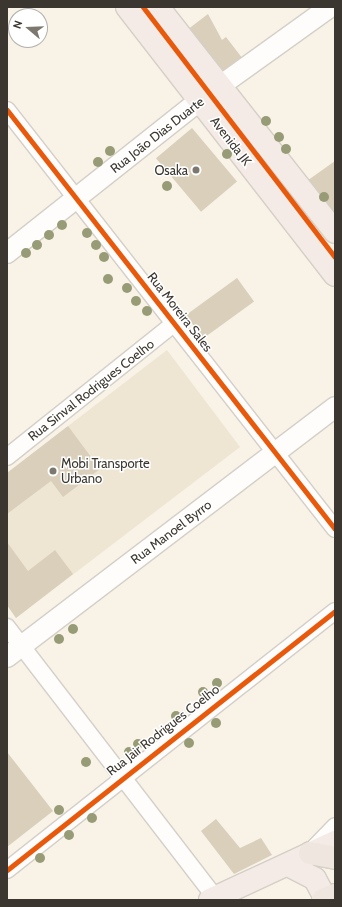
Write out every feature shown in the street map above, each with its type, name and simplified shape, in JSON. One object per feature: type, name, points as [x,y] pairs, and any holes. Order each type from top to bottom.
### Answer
[{"type":"highway","points":[[310,853],[335,858]]},
{"type":"main road","name":"Avenida JK","points":[[127,7],[335,275]]},
{"type":"main road","name":"Avenida JK","points":[[158,7],[335,232]]},
{"type":"main road","points":[[212,899],[335,842]]},
{"type":"main road","points":[[288,865],[315,879],[327,898]]},
{"type":"street","name":"Rua João Dias Duarte","points":[[7,253],[199,101],[330,7]]},
{"type":"street","name":"Rua Moreira Sales","points":[[7,110],[78,197],[335,529]]},
{"type":"street","name":"Rua Sinval Rodrigues Coelho","points":[[7,457],[175,323]]},
{"type":"street","name":"Rua Manoel Byrro","points":[[14,652],[335,407]]},
{"type":"street","name":"Rua Jair Rodrigues Coelho","points":[[7,870],[122,776],[335,610]]},
{"type":"street","points":[[7,627],[14,652],[122,776],[212,899]]},
{"type":"street","points":[[310,853],[335,826]]},
{"type":"shaded area","points":[[167,350],[240,447],[16,618],[7,605],[7,473]]},
{"type":"building","points":[[208,14],[222,40],[226,37],[246,63],[219,83],[187,30]]},
{"type":"building","name":"Osaka","points":[[192,128],[237,182],[201,212],[156,158]]},
{"type":"building","points":[[335,161],[335,221],[304,183]]},
{"type":"building","points":[[237,278],[254,301],[203,338],[186,315]]},
{"type":"building","name":"Mobi Transporte Urbano","points":[[68,426],[100,469],[63,497],[51,481],[7,514],[7,473]]},
{"type":"building","points":[[7,542],[28,571],[55,550],[73,574],[16,618],[7,605]]},
{"type":"building","points":[[7,752],[53,811],[7,847]]},
{"type":"building","points":[[216,819],[240,848],[261,838],[272,855],[234,874],[201,831]]},
{"type":"cycle path","points":[[143,7],[335,257]]},
{"type":"cycle path","points":[[7,110],[335,529]]},
{"type":"cycle path","points":[[7,870],[335,611]]},
{"type":"place","name":"Osaka","points":[[196,170]]},
{"type":"place","name":"Mobi Transporte Urbano","points":[[53,471]]}]
